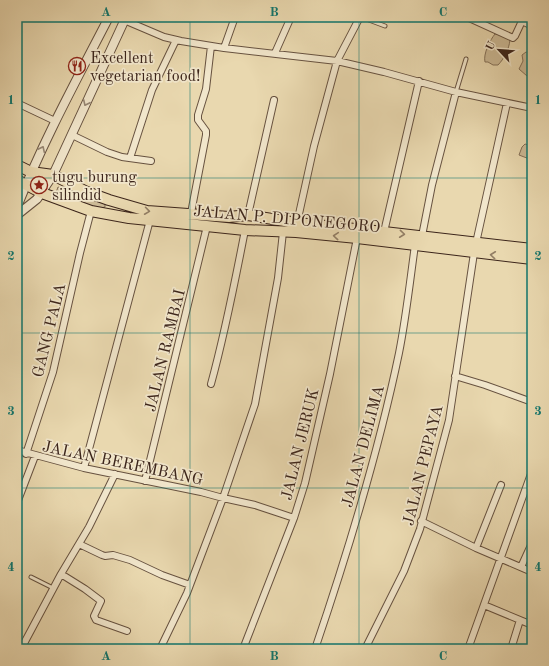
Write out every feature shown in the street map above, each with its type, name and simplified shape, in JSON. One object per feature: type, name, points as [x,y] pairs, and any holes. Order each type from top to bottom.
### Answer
[{"type":"main road","points":[[17,165],[32,172],[53,175],[87,192],[147,211],[229,217],[248,215],[297,223],[422,236],[475,248],[532,249]]},
{"type":"main road","name":"JALAN P. DIPONEGORO","points":[[21,182],[42,193],[91,211],[129,218],[245,230],[357,238],[415,245],[475,248],[532,259]]},
{"type":"street","points":[[17,207],[21,182],[32,172],[55,121],[109,17]]},
{"type":"street","points":[[224,48],[235,17]]},
{"type":"street","points":[[275,53],[291,17]]},
{"type":"street","points":[[297,223],[314,146],[337,61],[361,17]]},
{"type":"street","points":[[467,17],[479,19],[513,38],[522,19],[532,26]]},
{"type":"street","points":[[17,215],[37,200],[53,175],[125,18],[176,40],[224,48],[337,61],[456,92],[507,104],[532,108]]},
{"type":"street","points":[[130,158],[152,90],[176,40]]},
{"type":"street","points":[[191,214],[206,135],[206,131],[198,120],[198,115],[207,82],[211,46]]},
{"type":"street","points":[[384,232],[418,81]]},
{"type":"street","points":[[422,236],[432,185],[456,92]]},
{"type":"street","points":[[248,215],[274,100]]},
{"type":"street","points":[[17,103],[55,121]]},
{"type":"street","name":"JALAN PEPAYA","points":[[365,649],[412,553],[449,420],[475,248],[507,104]]},
{"type":"street","points":[[72,134],[101,150],[130,158],[151,160]]},
{"type":"street","name":"GANG PALA","points":[[26,454],[53,372],[91,211]]},
{"type":"street","points":[[84,468],[150,220]]},
{"type":"street","name":"JALAN RAMBAI","points":[[145,481],[207,226]]},
{"type":"street","points":[[211,384],[220,351],[245,230]]},
{"type":"street","points":[[160,649],[190,585],[223,498],[255,404],[278,278],[283,232]]},
{"type":"street","name":"JALAN JERUK","points":[[243,649],[294,518],[305,483],[330,374],[357,238]]},
{"type":"street","name":"JALAN DELIMA","points":[[315,649],[336,588],[369,477],[399,352],[415,245]]},
{"type":"street","points":[[455,376],[485,384],[532,402]]},
{"type":"street","name":"JALAN BEREMBANG","points":[[17,450],[26,454],[84,468],[255,505],[294,518]]},
{"type":"street","points":[[17,503],[35,456]]},
{"type":"street","points":[[468,649],[532,471]]},
{"type":"street","points":[[21,649],[53,588],[89,527],[115,474]]},
{"type":"street","points":[[476,548],[501,485]]},
{"type":"street","points":[[421,521],[476,548],[532,572]]},
{"type":"street","points":[[521,567],[532,543]]},
{"type":"street","points":[[79,544],[105,556],[112,555],[130,560],[162,575],[190,585]]},
{"type":"street","points":[[61,574],[101,601],[94,616],[96,620],[127,631]]},
{"type":"street","points":[[484,605],[532,625]]},
{"type":"street","points":[[510,649],[520,620]]},
{"type":"lane","points":[[361,17],[385,26]]},
{"type":"lane","points":[[456,92],[466,59]]},
{"type":"lane","points":[[31,577],[53,588]]},
{"type":"shaded area","points":[[495,34],[499,34],[510,40],[506,54],[498,65],[485,62],[487,47]]},
{"type":"shaded area","points":[[526,52],[532,53],[532,77],[527,76],[519,69],[523,61],[522,55]]},
{"type":"shaded area","points":[[525,144],[532,146],[532,160],[519,155]]},
{"type":"shaded area","points":[[58,187],[105,202],[105,207],[97,209],[54,198]]},
{"type":"place","name":"Excellent vegetarian food!","points":[[77,66]]},
{"type":"place","name":"tugu burung silindid","points":[[39,185]]}]
